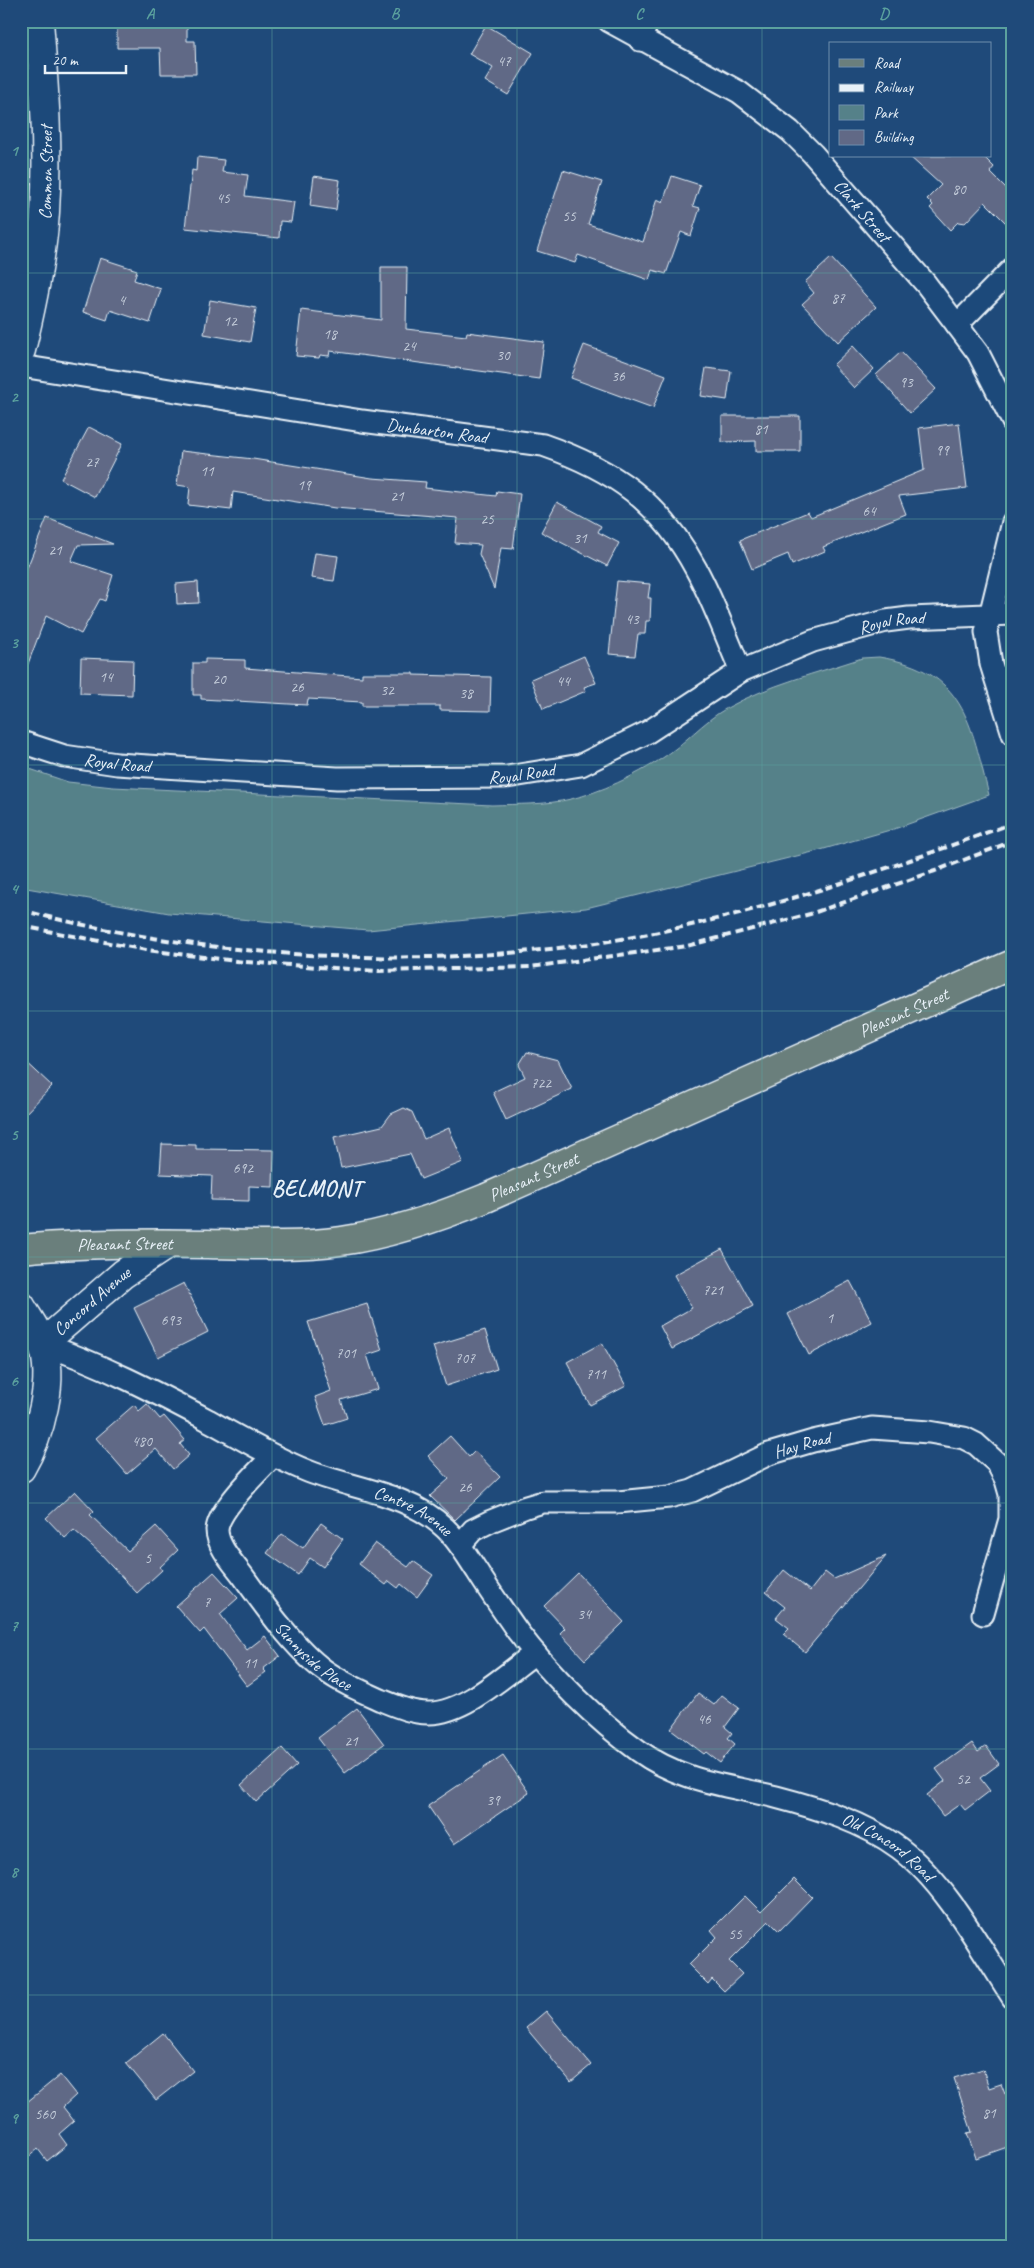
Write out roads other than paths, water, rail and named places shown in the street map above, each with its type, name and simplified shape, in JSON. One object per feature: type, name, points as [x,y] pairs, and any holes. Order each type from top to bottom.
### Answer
[{"type":"main road","name":"Common Street","points":[[21,350],[35,296],[45,212],[47,126],[39,21]]},
{"type":"main road","name":"Pleasant Street","points":[[21,1249],[62,1244],[292,1245],[340,1242],[376,1235],[449,1213],[1013,964]]},
{"type":"main road","name":"Concord Avenue","points":[[42,1344],[123,1274],[168,1244]]},
{"type":"main road","name":"Concord Avenue","points":[[21,1306],[42,1344],[46,1381],[42,1418],[31,1450],[21,1468]]},
{"type":"street","name":"Clark Street","points":[[609,21],[644,31],[765,110],[790,131],[813,154],[878,228],[958,325],[978,353],[1013,422]]},
{"type":"street","points":[[958,325],[1013,268]]},
{"type":"street","name":"Dunbarton Road","points":[[21,366],[362,421],[544,445],[569,454],[596,466],[619,480],[641,498],[671,530],[696,569],[741,671]]},
{"type":"street","points":[[1013,522],[986,632],[991,664],[1013,734]]},
{"type":"street","name":"Royal Road","points":[[21,742],[64,756],[117,764],[337,778],[507,777],[581,765],[648,732],[741,671],[813,642],[886,621],[947,616],[1013,614]]},
{"type":"street","name":"Centre Avenue","points":[[42,1344],[84,1359],[182,1406],[273,1456],[307,1471],[410,1505],[444,1527],[460,1545],[513,1625],[535,1653],[593,1712],[653,1761],[704,1782]]},
{"type":"street","name":"Hay Road","points":[[460,1545],[473,1530],[526,1506],[543,1502],[618,1502],[669,1498],[692,1490],[769,1454],[813,1441],[872,1428],[911,1430],[964,1438],[976,1444],[998,1463],[1006,1480],[1011,1499],[1010,1520],[983,1614]]},
{"type":"street","name":"Sunnyside Place","points":[[273,1456],[232,1501],[219,1524],[217,1534],[227,1554],[271,1614],[324,1670],[358,1690],[410,1711],[429,1713],[447,1711],[466,1702],[535,1653]]},
{"type":"street","name":"Old Concord Road","points":[[704,1782],[806,1805],[847,1820],[897,1846],[939,1887],[1013,1998]]},
{"type":"railway","points":[[21,910],[99,928],[180,942],[263,952],[346,957],[430,957],[513,953],[594,943],[673,929],[759,908],[844,882],[1013,823]]},
{"type":"railway","points":[[21,926],[146,950],[245,962],[378,971],[530,967],[687,946],[810,914],[935,871],[1013,841]]},
{"type":"district","name":"BELMONT","points":[[317,1188]]}]
